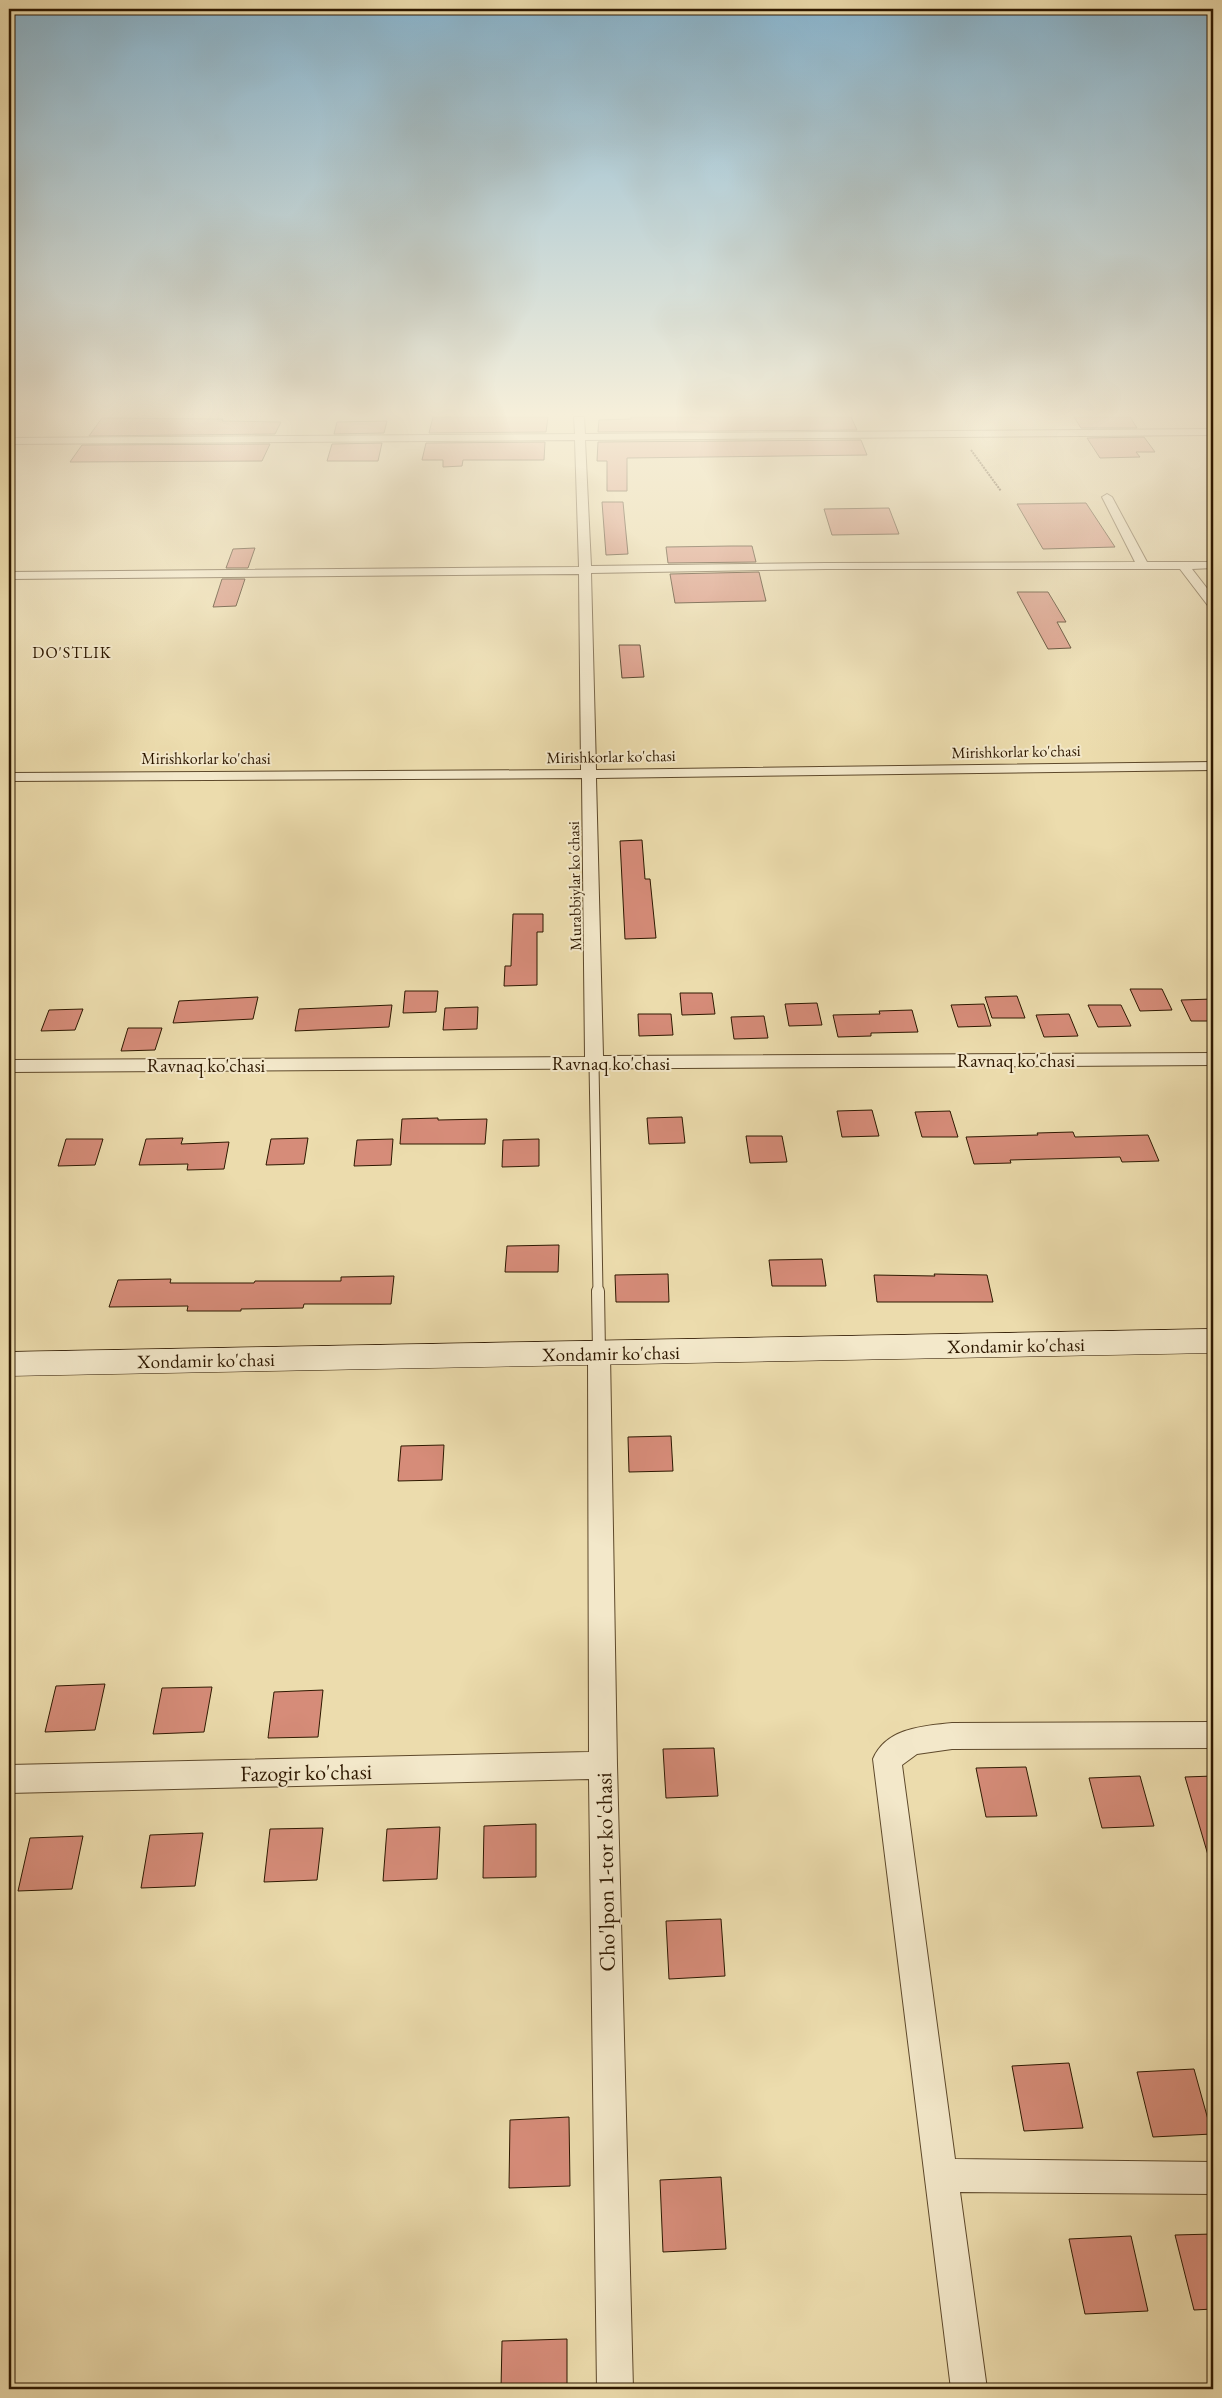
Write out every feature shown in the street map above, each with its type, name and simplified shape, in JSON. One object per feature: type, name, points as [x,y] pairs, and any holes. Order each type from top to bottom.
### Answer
[{"type":"main road","name":"Xondamir ko'chasi","points":[[9,1364],[1213,1341]]},
{"type":"street","name":"Murabbiylar ko'chasi","points":[[583,529],[594,1064]]},
{"type":"street","points":[[1124,529],[1143,565]]},
{"type":"street","points":[[1182,565],[1213,604]]},
{"type":"street","points":[[9,576],[826,566],[1213,565]]},
{"type":"street","name":"Mirishkorlar ko'chasi","points":[[9,777],[589,774],[1213,766]]},
{"type":"street","name":"Ravnaq ko'chasi","points":[[9,1066],[1213,1059]]},
{"type":"street","name":"Cho'lpon 1-tor ko'chasi","points":[[599,1354],[603,1765],[615,2389]]},
{"type":"street","points":[[969,2389],[887,1759],[912,1741],[952,1736],[1213,1735]]},
{"type":"street","name":"Fazogir ko'chasi","points":[[9,1779],[603,1765]]},
{"type":"street","points":[[940,2175],[1213,2178]]},
{"type":"lane","name":"Murabbiylar ko'chasi","points":[[594,1064],[599,1354]]},
{"type":"building","points":[[604,529],[626,529],[628,554],[606,555]]},
{"type":"building","points":[[830,529],[897,529],[899,534],[832,535]]},
{"type":"building","points":[[1031,529],[1103,529],[1115,547],[1043,549]]},
{"type":"building","points":[[752,546],[756,562],[668,563],[666,547]]},
{"type":"building","points":[[255,548],[248,568],[226,568],[233,549]]},
{"type":"building","points":[[759,572],[766,601],[675,603],[670,574]]},
{"type":"building","points":[[222,579],[245,579],[236,606],[213,607]]},
{"type":"building","points":[[1017,592],[1048,592],[1066,622],[1057,622],[1071,648],[1048,649]]},
{"type":"building","points":[[619,645],[640,645],[644,677],[622,678]]},
{"type":"building","points":[[642,840],[645,879],[650,879],[656,938],[625,939],[620,841]]},
{"type":"building","points":[[513,914],[543,914],[543,932],[537,932],[537,985],[504,986],[505,966],[511,966]]},
{"type":"building","points":[[1130,989],[1162,989],[1172,1010],[1140,1011]]},
{"type":"building","points":[[405,991],[438,991],[436,1012],[403,1013]]},
{"type":"building","points":[[680,993],[712,993],[715,1014],[682,1015]]},
{"type":"building","points":[[1017,996],[1025,1018],[992,1018],[985,997]]},
{"type":"building","points":[[258,997],[253,1019],[173,1023],[179,1001]]},
{"type":"building","points":[[1213,999],[1213,1021],[1191,1021],[1181,1000]]},
{"type":"building","points":[[817,1003],[822,1025],[789,1026],[785,1004]]},
{"type":"building","points":[[984,1004],[991,1026],[958,1027],[951,1005]]},
{"type":"building","points":[[392,1005],[389,1027],[295,1031],[299,1009]]},
{"type":"building","points":[[1088,1005],[1121,1005],[1131,1026],[1098,1027]]},
{"type":"building","points":[[478,1007],[477,1029],[443,1030],[445,1008]]},
{"type":"building","points":[[83,1009],[75,1030],[41,1031],[49,1010]]},
{"type":"building","points":[[912,1010],[918,1032],[871,1033],[871,1036],[838,1037],[833,1015],[880,1014],[879,1011]]},
{"type":"building","points":[[638,1014],[671,1014],[673,1035],[639,1036]]},
{"type":"building","points":[[1069,1014],[1078,1036],[1044,1037],[1036,1015]]},
{"type":"building","points":[[764,1016],[768,1038],[734,1039],[731,1017]]},
{"type":"building","points":[[128,1028],[162,1028],[155,1050],[121,1051]]},
{"type":"building","points":[[872,1110],[879,1136],[842,1137],[837,1111]]},
{"type":"building","points":[[950,1111],[958,1137],[922,1137],[915,1112]]},
{"type":"building","points":[[682,1117],[685,1143],[649,1144],[647,1118]]},
{"type":"building","points":[[438,1118],[438,1120],[487,1119],[485,1144],[400,1144],[402,1119]]},
{"type":"building","points":[[1073,1132],[1075,1137],[1148,1135],[1159,1161],[1122,1162],[1120,1157],[1010,1160],[1011,1163],[974,1164],[966,1137],[1038,1135],[1037,1133]]},
{"type":"building","points":[[746,1136],[782,1136],[787,1162],[750,1163]]},
{"type":"building","points":[[183,1138],[181,1144],[229,1142],[224,1169],[187,1170],[188,1164],[139,1165],[146,1139]]},
{"type":"building","points":[[308,1138],[304,1164],[266,1165],[271,1139]]},
{"type":"building","points":[[66,1139],[103,1139],[95,1165],[58,1166]]},
{"type":"building","points":[[393,1139],[391,1165],[354,1166],[357,1140]]},
{"type":"building","points":[[539,1139],[539,1166],[502,1167],[503,1140]]},
{"type":"building","points":[[559,1245],[558,1272],[505,1272],[507,1246]]},
{"type":"building","points":[[822,1259],[826,1286],[772,1286],[769,1260]]},
{"type":"building","points":[[668,1274],[669,1302],[616,1302],[615,1275]]},
{"type":"building","points":[[934,1274],[987,1275],[993,1302],[877,1302],[874,1275],[935,1276]]},
{"type":"building","points":[[394,1276],[391,1304],[304,1304],[303,1308],[241,1309],[241,1311],[187,1311],[188,1306],[109,1307],[118,1280],[171,1279],[170,1283],[254,1283],[255,1281],[341,1281],[341,1277]]},
{"type":"building","points":[[671,1436],[673,1471],[629,1472],[628,1437]]},
{"type":"building","points":[[444,1445],[442,1480],[398,1481],[401,1446]]},
{"type":"building","points":[[105,1684],[95,1730],[45,1732],[56,1686]]},
{"type":"building","points":[[212,1687],[204,1732],[153,1734],[162,1688]]},
{"type":"building","points":[[323,1690],[318,1737],[268,1738],[274,1692]]},
{"type":"building","points":[[714,1748],[718,1796],[666,1798],[663,1749]]},
{"type":"building","points":[[1026,1767],[1037,1816],[986,1817],[976,1768]]},
{"type":"building","points":[[1140,1776],[1154,1826],[1102,1828],[1089,1778]]},
{"type":"building","points":[[1213,1776],[1213,1854],[1208,1855],[1185,1777]]},
{"type":"building","points":[[536,1824],[536,1877],[483,1878],[484,1826]]},
{"type":"building","points":[[440,1827],[437,1879],[383,1881],[387,1829]]},
{"type":"building","points":[[323,1828],[317,1880],[264,1882],[270,1829]]},
{"type":"building","points":[[203,1833],[195,1886],[141,1888],[150,1835]]},
{"type":"building","points":[[83,1836],[72,1889],[18,1891],[30,1838]]},
{"type":"building","points":[[721,1919],[725,1976],[669,1979],[666,1921]]},
{"type":"building","points":[[1069,2063],[1083,2128],[1024,2131],[1012,2066]]},
{"type":"building","points":[[1194,2069],[1212,2134],[1153,2137],[1137,2072]]},
{"type":"building","points":[[569,2117],[570,2186],[509,2188],[510,2120]]},
{"type":"building","points":[[721,2177],[726,2249],[663,2252],[660,2180]]},
{"type":"building","points":[[1213,2234],[1213,2309],[1194,2310],[1175,2235]]},
{"type":"building","points":[[1131,2236],[1148,2311],[1085,2314],[1069,2239]]},
{"type":"building","points":[[567,2339],[567,2389],[501,2389],[502,2341]]},
{"type":"district","name":"DO'STLIK","points":[[72,652]]}]
